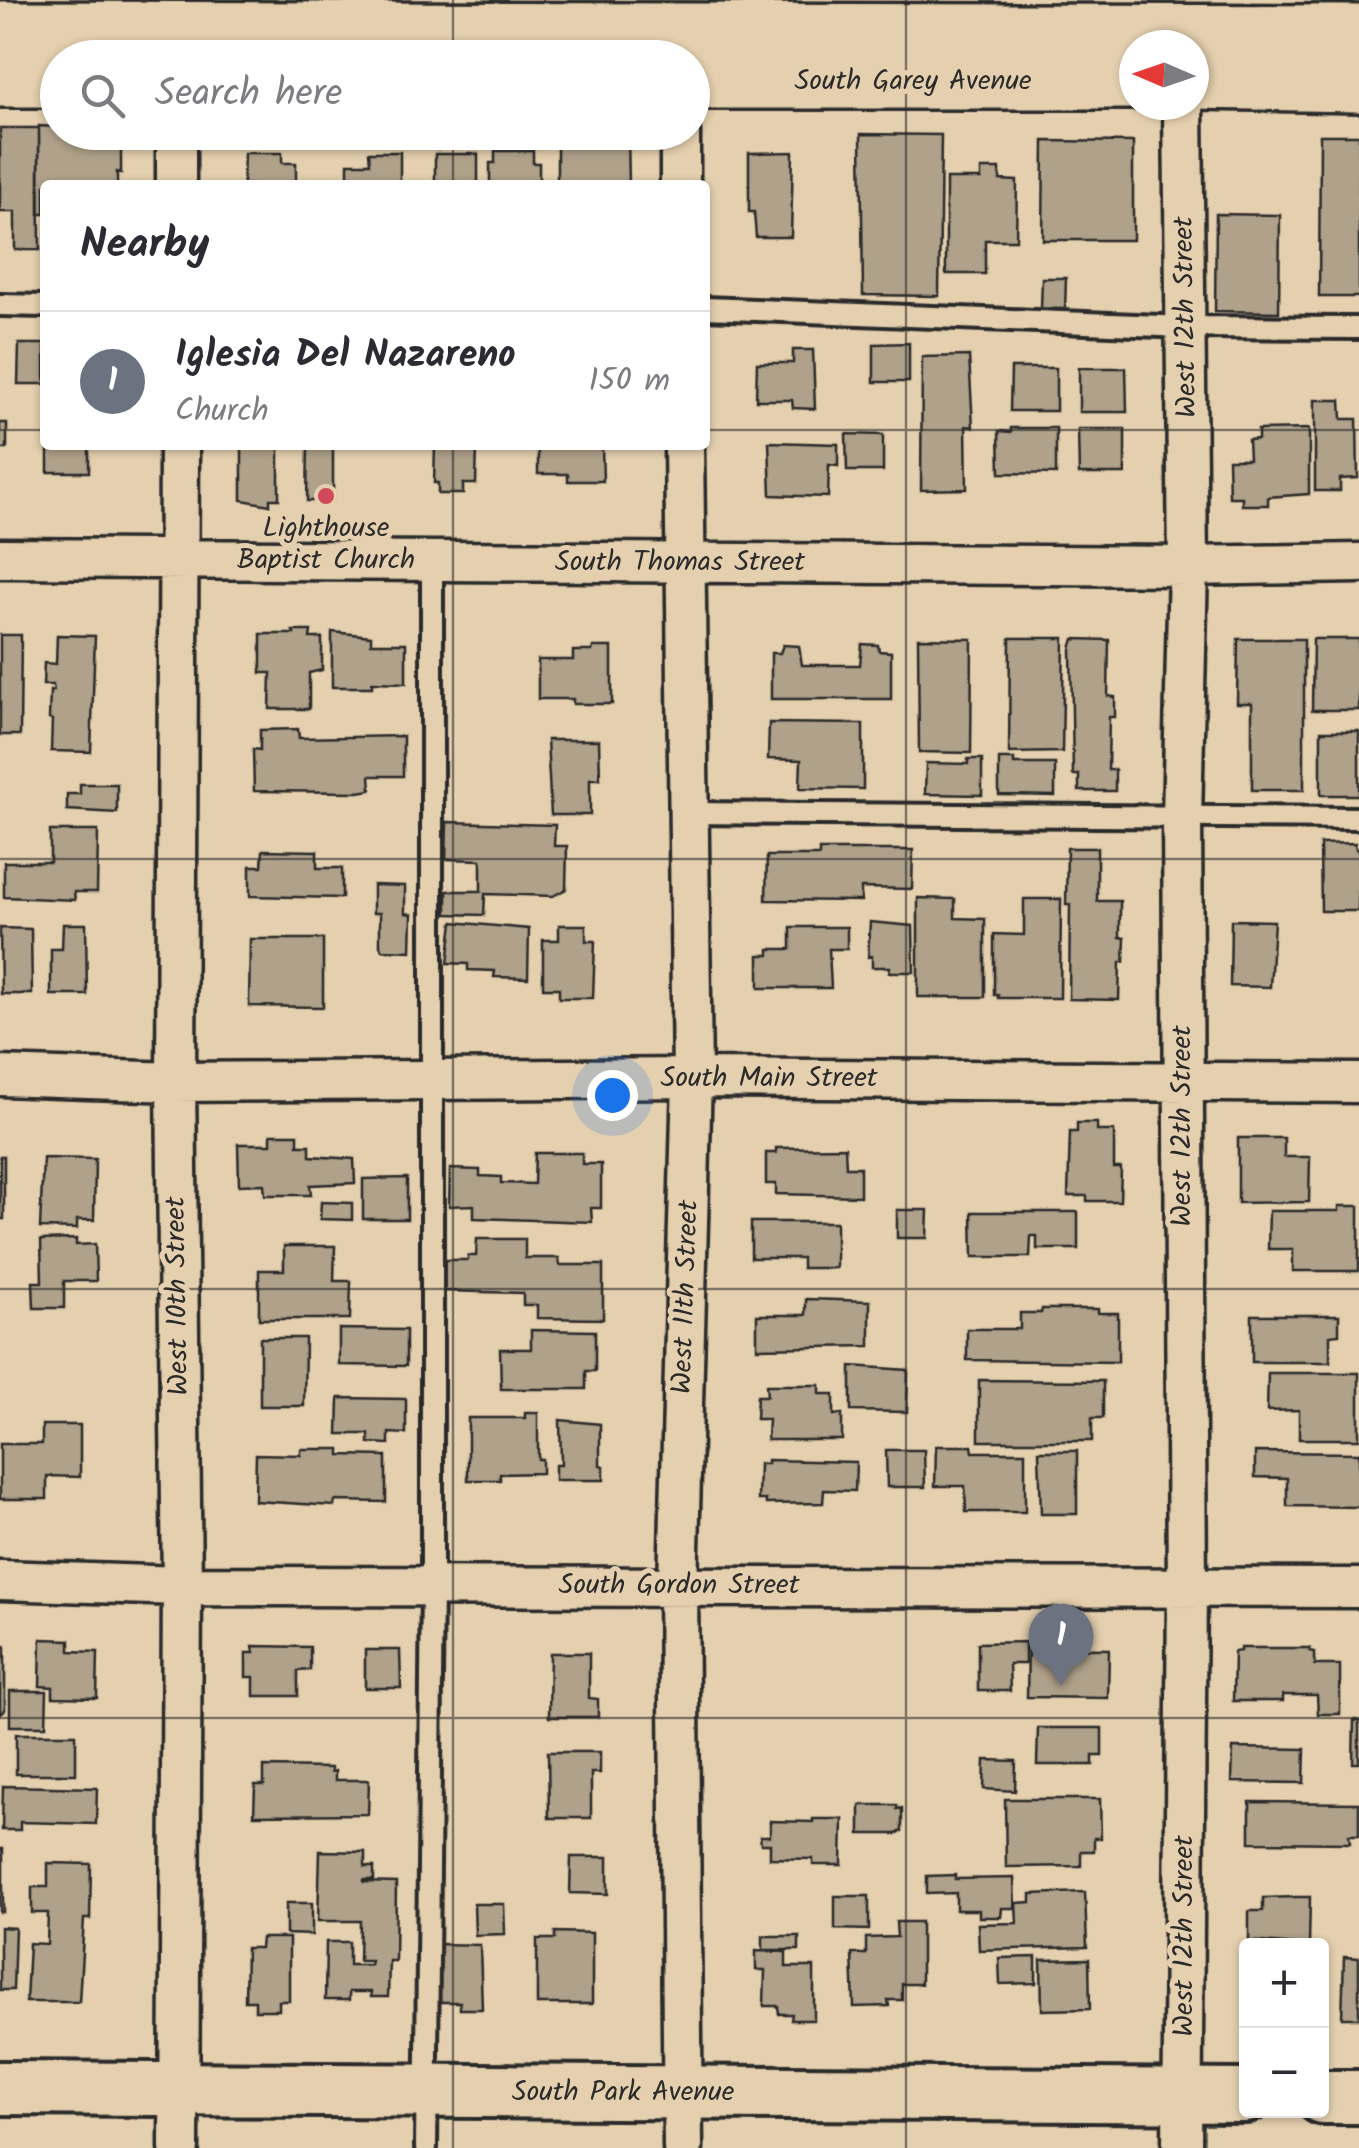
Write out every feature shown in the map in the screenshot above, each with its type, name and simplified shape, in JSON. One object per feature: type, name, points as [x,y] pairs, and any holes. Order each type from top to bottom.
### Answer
[{"type":"main road","name":"South Garey Avenue","points":[[0,29],[176,15],[629,40]]},
{"type":"main road","name":"South Garey Avenue","points":[[1209,37],[1359,33]]},
{"type":"main road","name":"South Garey Avenue","points":[[710,43],[1119,39]]},
{"type":"main road","name":"South Garey Avenue","points":[[1209,44],[1359,84]]},
{"type":"main road","name":"South Garey Avenue","points":[[710,45],[1119,80]]},
{"type":"main road","points":[[0,80],[40,79]]},
{"type":"street","name":"West 12th Street","points":[[1182,2148],[1187,1589],[1182,818],[1188,566],[1183,120]]},
{"type":"street","points":[[176,150],[176,180]]},
{"type":"street","points":[[680,150],[680,180]]},
{"type":"street","name":"West 10th Street","points":[[179,450],[176,1082],[182,1586],[179,2148]]},
{"type":"street","name":"West 11th Street","points":[[683,2148],[678,1584],[692,1078],[684,450]]},
{"type":"street","name":"South Thomas Street","points":[[0,558],[1188,566],[1359,563]]},
{"type":"street","name":"South Main Street","points":[[0,1076],[176,1082],[692,1078],[1359,1082]]},
{"type":"street","name":"South Gordon Street","points":[[0,1580],[182,1586],[1359,1588]]},
{"type":"street","name":"South Park Avenue","points":[[0,2088],[1239,2096]]},
{"type":"street","points":[[1329,2097],[1359,2097]]},
{"type":"lane","points":[[0,306],[40,306]]},
{"type":"lane","points":[[710,308],[1186,327],[1359,328]]},
{"type":"lane","points":[[426,2148],[432,1585],[432,560]]},
{"type":"lane","points":[[688,812],[1359,818]]},
{"type":"building","points":[[39,126],[40,150],[121,150],[121,173],[117,172],[117,180],[40,180],[39,214]]},
{"type":"building","points":[[0,128],[39,128],[40,250],[15,250],[15,212],[0,212]]},
{"type":"building","points":[[861,134],[941,135],[939,296],[863,295]]},
{"type":"building","points":[[1320,135],[1359,135],[1359,297],[1319,297]]},
{"type":"building","points":[[1044,141],[1133,142],[1133,240],[1043,240]]},
{"type":"building","points":[[557,150],[628,150],[629,180],[557,180]]},
{"type":"building","points":[[495,151],[533,151],[533,163],[539,163],[539,180],[490,180],[490,163],[495,163]]},
{"type":"building","points":[[369,152],[400,152],[400,180],[348,180],[348,163],[370,163]]},
{"type":"building","points":[[793,152],[791,237],[756,237],[754,212],[749,212],[749,153]]},
{"type":"building","points":[[244,153],[282,153],[282,163],[296,163],[296,180],[243,180]]},
{"type":"building","points":[[435,154],[478,154],[478,180],[435,180]]},
{"type":"building","points":[[981,169],[1000,169],[1000,180],[1017,181],[1016,240],[985,240],[985,274],[946,274],[946,179],[981,179]]},
{"type":"building","points":[[1216,214],[1280,215],[1279,312],[1215,311]]},
{"type":"building","points":[[1042,278],[1066,278],[1065,309],[1041,309]]},
{"type":"building","points":[[909,343],[909,382],[874,382],[874,344]]},
{"type":"building","points":[[19,344],[40,344],[40,384],[18,384]]},
{"type":"building","points":[[793,350],[813,350],[815,409],[793,408],[792,400],[756,400],[757,363],[793,363]]},
{"type":"building","points":[[969,356],[973,427],[966,426],[967,489],[921,490],[922,357]]},
{"type":"building","points":[[1011,368],[1056,368],[1056,411],[1010,411]]},
{"type":"building","points":[[1079,368],[1126,368],[1127,412],[1079,412]]},
{"type":"building","points":[[1315,400],[1341,400],[1342,419],[1357,419],[1358,478],[1340,479],[1340,491],[1315,491]]},
{"type":"building","points":[[0,423],[7,423],[7,449],[0,449]]},
{"type":"building","points":[[1011,428],[1056,428],[1056,474],[1000,473],[999,431],[1011,432]]},
{"type":"building","points":[[1078,429],[1125,429],[1125,474],[1079,474]]},
{"type":"building","points":[[1309,429],[1309,494],[1268,497],[1268,505],[1242,505],[1242,497],[1229,497],[1228,459],[1249,459],[1248,440],[1258,439],[1258,430]]},
{"type":"building","points":[[846,434],[883,435],[883,471],[847,471]]},
{"type":"building","points":[[769,442],[838,444],[838,466],[829,465],[828,497],[771,495]]},
{"type":"building","points":[[48,450],[89,450],[89,472],[48,472]]},
{"type":"building","points":[[242,450],[279,450],[279,499],[270,499],[270,505],[242,500]]},
{"type":"building","points":[[308,450],[333,450],[333,501],[307,501]]},
{"type":"building","points":[[435,450],[477,450],[476,484],[463,484],[463,494],[438,494],[438,483],[434,483]]},
{"type":"building","points":[[538,450],[602,450],[603,481],[568,481],[568,474],[538,474]]},
{"type":"building","points":[[293,631],[311,631],[310,638],[322,638],[322,670],[309,673],[309,709],[270,709],[271,673],[261,673],[261,634],[294,634]]},
{"type":"building","points":[[332,632],[371,636],[371,643],[406,643],[406,683],[332,687]]},
{"type":"building","points":[[0,635],[21,635],[20,735],[0,735]]},
{"type":"building","points":[[57,635],[95,636],[91,752],[51,751],[50,691],[54,691],[53,685],[43,685],[44,663],[56,664]]},
{"type":"building","points":[[918,638],[972,639],[971,753],[919,752]]},
{"type":"building","points":[[1010,638],[1064,638],[1062,752],[1009,753]]},
{"type":"building","points":[[1074,639],[1109,640],[1108,696],[1115,697],[1115,717],[1109,717],[1108,770],[1115,770],[1115,791],[1079,791],[1079,775],[1073,775]]},
{"type":"building","points":[[1238,639],[1304,639],[1304,790],[1252,790],[1252,703],[1237,703]]},
{"type":"building","points":[[1313,639],[1359,639],[1359,710],[1312,710]]},
{"type":"building","points":[[862,644],[878,645],[879,651],[891,652],[891,699],[771,699],[771,653],[780,653],[783,645],[799,646],[802,665],[860,665]]},
{"type":"building","points":[[593,647],[612,647],[612,704],[538,699],[538,660],[573,660],[573,651],[592,651]]},
{"type":"building","points":[[769,723],[863,724],[863,789],[800,788],[801,760],[768,759]]},
{"type":"building","points":[[298,729],[299,738],[403,736],[403,776],[370,776],[371,790],[358,792],[254,791],[253,749],[260,750],[260,730]]},
{"type":"building","points":[[1321,731],[1359,731],[1359,795],[1321,795]]},
{"type":"building","points":[[547,740],[599,740],[600,779],[590,779],[590,815],[551,815]]},
{"type":"building","points":[[968,759],[982,759],[982,795],[925,794],[926,763],[968,764]]},
{"type":"building","points":[[999,759],[1014,759],[1014,764],[1055,764],[1055,796],[999,795]]},
{"type":"building","points":[[80,784],[117,784],[117,813],[67,810],[67,794],[80,794]]},
{"type":"building","points":[[447,822],[555,825],[554,846],[567,846],[566,889],[553,896],[485,894],[484,915],[447,914],[447,891],[481,891],[481,860],[446,859]]},
{"type":"building","points":[[50,831],[98,831],[97,892],[74,892],[75,900],[4,897],[4,862],[50,862]]},
{"type":"building","points":[[1355,843],[1359,849],[1358,911],[1321,911],[1320,844]]},
{"type":"building","points":[[1067,848],[1097,848],[1097,901],[1120,901],[1120,937],[1125,938],[1119,1000],[1069,999]]},
{"type":"building","points":[[263,850],[317,851],[317,868],[342,868],[342,898],[250,896],[250,866],[262,866]]},
{"type":"building","points":[[819,850],[913,850],[912,889],[861,888],[861,901],[766,900],[767,856],[819,856]]},
{"type":"building","points":[[373,885],[405,886],[405,913],[412,914],[411,951],[383,950],[380,946],[380,913],[373,913]]},
{"type":"building","points":[[918,898],[955,899],[955,918],[985,919],[985,997],[918,997]]},
{"type":"building","points":[[1024,899],[1061,899],[1060,998],[994,995],[994,934],[1024,935]]},
{"type":"building","points":[[1231,920],[1274,921],[1270,987],[1230,986]]},
{"type":"building","points":[[453,922],[529,929],[528,978],[494,977],[495,971],[468,970],[468,964],[448,963]]},
{"type":"building","points":[[870,922],[913,926],[914,972],[872,967],[872,956],[868,957]]},
{"type":"building","points":[[63,924],[86,924],[87,995],[51,995],[51,949],[62,949]]},
{"type":"building","points":[[559,925],[586,925],[586,941],[595,941],[593,998],[559,998],[559,988],[543,988],[543,940],[559,940]]},
{"type":"building","points":[[791,927],[847,927],[847,949],[829,949],[831,988],[759,988],[759,955],[769,955],[769,949],[791,949]]},
{"type":"building","points":[[0,928],[31,929],[32,994],[1,994]]},
{"type":"building","points":[[250,939],[323,939],[323,1007],[249,1006]]},
{"type":"building","points":[[1077,1123],[1097,1123],[1097,1131],[1114,1131],[1114,1168],[1121,1168],[1120,1201],[1087,1201],[1087,1196],[1068,1196],[1070,1132],[1077,1132]]},
{"type":"building","points":[[271,1134],[298,1134],[298,1145],[310,1145],[310,1156],[354,1159],[355,1183],[310,1185],[311,1195],[265,1195],[264,1184],[239,1185],[238,1144],[271,1144]]},
{"type":"building","points":[[1238,1138],[1284,1138],[1284,1157],[1310,1157],[1309,1202],[1238,1203]]},
{"type":"building","points":[[845,1147],[846,1167],[860,1167],[860,1196],[776,1194],[776,1184],[766,1184],[766,1153],[776,1153],[776,1148]]},
{"type":"building","points":[[535,1153],[582,1153],[582,1164],[601,1164],[601,1208],[591,1208],[592,1222],[474,1218],[474,1205],[449,1206],[450,1169],[480,1170],[480,1176],[501,1177],[501,1183],[534,1184]]},
{"type":"building","points":[[0,1156],[4,1156],[4,1219],[0,1219]]},
{"type":"building","points":[[43,1158],[95,1159],[94,1220],[77,1220],[77,1229],[40,1228]]},
{"type":"building","points":[[407,1178],[407,1219],[363,1219],[363,1179]]},
{"type":"building","points":[[321,1202],[352,1203],[352,1220],[320,1219]]},
{"type":"building","points":[[1339,1206],[1359,1206],[1359,1271],[1293,1271],[1293,1249],[1268,1249],[1269,1211],[1339,1211]]},
{"type":"building","points":[[897,1210],[928,1210],[927,1238],[897,1238]]},
{"type":"building","points":[[972,1212],[1078,1212],[1078,1249],[1037,1249],[1037,1236],[1031,1236],[1030,1257],[973,1257]]},
{"type":"building","points":[[751,1222],[836,1222],[836,1268],[802,1268],[802,1258],[751,1258]]},
{"type":"building","points":[[76,1239],[76,1245],[95,1244],[96,1281],[64,1281],[64,1308],[34,1308],[33,1282],[42,1282],[41,1240]]},
{"type":"building","points":[[477,1239],[525,1239],[525,1258],[559,1258],[560,1265],[603,1265],[603,1319],[537,1318],[537,1305],[523,1305],[523,1293],[443,1291],[443,1260],[468,1260],[468,1256],[476,1256]]},
{"type":"building","points":[[284,1246],[335,1246],[334,1281],[351,1281],[350,1319],[259,1319],[259,1270],[284,1270]]},
{"type":"building","points":[[806,1299],[870,1301],[870,1346],[757,1348],[757,1315],[806,1315]]},
{"type":"building","points":[[1042,1309],[1118,1313],[1118,1362],[967,1360],[967,1329],[1020,1329],[1020,1313],[1041,1313]]},
{"type":"building","points":[[1252,1315],[1339,1315],[1339,1334],[1330,1335],[1330,1362],[1252,1362]]},
{"type":"building","points":[[339,1329],[406,1330],[406,1366],[339,1365]]},
{"type":"building","points":[[531,1330],[595,1331],[595,1371],[586,1371],[586,1389],[501,1389],[500,1349],[531,1349]]},
{"type":"building","points":[[260,1338],[305,1338],[304,1406],[260,1406]]},
{"type":"building","points":[[851,1366],[908,1370],[907,1412],[851,1411]]},
{"type":"building","points":[[1268,1373],[1359,1373],[1359,1439],[1299,1439],[1299,1410],[1267,1411]]},
{"type":"building","points":[[979,1380],[1103,1381],[1103,1418],[1092,1418],[1092,1441],[979,1441]]},
{"type":"building","points":[[766,1385],[820,1385],[820,1394],[834,1394],[834,1415],[842,1414],[842,1440],[767,1440],[768,1419],[756,1419],[757,1396],[767,1396]]},
{"type":"building","points":[[339,1398],[406,1399],[406,1434],[389,1433],[389,1444],[369,1443],[369,1434],[338,1434]]},
{"type":"building","points":[[525,1413],[538,1413],[538,1459],[542,1459],[542,1473],[500,1474],[500,1480],[468,1480],[468,1418],[525,1418]]},
{"type":"building","points":[[560,1420],[600,1424],[604,1480],[555,1480],[555,1465],[561,1465]]},
{"type":"building","points":[[42,1425],[80,1425],[80,1477],[47,1476],[47,1499],[0,1499],[0,1444],[42,1444]]},
{"type":"building","points":[[936,1446],[972,1446],[973,1452],[1025,1452],[1025,1512],[966,1512],[965,1486],[935,1486]]},
{"type":"building","points":[[301,1449],[340,1449],[340,1455],[386,1456],[386,1502],[335,1501],[334,1506],[255,1501],[256,1454],[301,1455]]},
{"type":"building","points":[[886,1450],[924,1450],[925,1487],[887,1487]]},
{"type":"building","points":[[1039,1451],[1077,1451],[1077,1514],[1041,1514]]},
{"type":"building","points":[[1255,1452],[1359,1453],[1359,1507],[1287,1506],[1287,1478],[1255,1477]]},
{"type":"building","points":[[767,1460],[856,1462],[855,1491],[824,1490],[823,1503],[766,1504],[766,1500],[758,1500],[759,1464],[767,1464]]},
{"type":"building","points":[[41,1639],[70,1640],[70,1651],[98,1652],[97,1698],[53,1697],[53,1687],[40,1686]]},
{"type":"building","points":[[1025,1642],[1025,1664],[1009,1664],[1010,1691],[978,1691],[978,1643]]},
{"type":"building","points":[[0,1646],[5,1646],[5,1710],[0,1714]]},
{"type":"building","points":[[253,1646],[310,1647],[310,1670],[298,1671],[298,1696],[254,1696],[254,1677],[246,1677],[246,1653],[254,1653]]},
{"type":"building","points":[[1028,1648],[1109,1649],[1108,1698],[1027,1697]]},
{"type":"building","points":[[1241,1648],[1310,1648],[1315,1652],[1315,1665],[1340,1665],[1340,1714],[1318,1714],[1317,1695],[1283,1695],[1283,1701],[1233,1701],[1234,1652]]},
{"type":"building","points":[[365,1650],[400,1650],[401,1688],[365,1688]]},
{"type":"building","points":[[550,1653],[589,1653],[589,1698],[598,1699],[598,1717],[549,1717]]},
{"type":"building","points":[[10,1691],[47,1691],[46,1726],[10,1726]]},
{"type":"building","points":[[1354,1720],[1359,1721],[1359,1763],[1353,1763]]},
{"type":"building","points":[[1038,1728],[1102,1728],[1102,1756],[1093,1756],[1093,1765],[1037,1765]]},
{"type":"building","points":[[16,1734],[76,1734],[76,1774],[16,1774]]},
{"type":"building","points":[[1233,1748],[1305,1749],[1304,1783],[1232,1782]]},
{"type":"building","points":[[548,1752],[600,1752],[600,1773],[591,1773],[591,1818],[549,1818]]},
{"type":"building","points":[[985,1760],[1016,1761],[1015,1791],[984,1789]]},
{"type":"building","points":[[264,1767],[331,1768],[335,1780],[369,1780],[368,1814],[254,1815],[255,1785],[264,1785]]},
{"type":"building","points":[[3,1786],[97,1788],[96,1824],[20,1822],[20,1830],[2,1830]]},
{"type":"building","points":[[1005,1799],[1100,1799],[1101,1838],[1094,1838],[1094,1851],[1081,1851],[1081,1866],[1006,1867]]},
{"type":"building","points":[[1250,1802],[1359,1803],[1359,1835],[1349,1835],[1350,1843],[1250,1842]]},
{"type":"building","points":[[860,1805],[902,1808],[902,1831],[860,1834]]},
{"type":"building","points":[[843,1819],[842,1865],[813,1865],[813,1859],[770,1858],[770,1844],[761,1844],[760,1836],[770,1836],[770,1821]]},
{"type":"building","points":[[3,1849],[3,1912],[0,1912]]},
{"type":"building","points":[[320,1851],[365,1852],[365,1867],[374,1867],[374,1880],[364,1882],[396,1883],[395,1961],[389,1961],[388,1997],[349,1992],[349,2000],[325,2000],[326,1942],[349,1942],[349,1965],[370,1965],[371,1961],[359,1961],[360,1921],[318,1921]]},
{"type":"building","points":[[571,1857],[608,1857],[608,1894],[570,1893]]},
{"type":"building","points":[[48,1863],[91,1864],[90,1919],[84,1919],[79,2002],[26,2002],[29,1943],[47,1944],[48,1913],[32,1913],[32,1887],[48,1887]]},
{"type":"building","points":[[955,1875],[955,1879],[1014,1878],[1015,1908],[1002,1908],[1001,1917],[979,1917],[979,1910],[956,1910],[956,1893],[927,1894],[927,1876]]},
{"type":"building","points":[[1085,1892],[1087,1947],[979,1950],[978,1924],[1017,1923],[1016,1903],[1031,1902],[1031,1894]]},
{"type":"building","points":[[835,1896],[869,1896],[869,1930],[835,1929]]},
{"type":"building","points":[[1310,1897],[1309,1938],[1249,1938],[1249,1911],[1263,1911],[1263,1898]]},
{"type":"building","points":[[286,1903],[312,1903],[312,1935],[286,1934]]},
{"type":"building","points":[[474,1904],[504,1904],[505,1934],[475,1935]]},
{"type":"building","points":[[896,1922],[921,1922],[921,1984],[902,1984],[902,2000],[888,2000],[889,2006],[854,2007],[852,1954],[866,1954],[866,1938],[897,1937]]},
{"type":"building","points":[[0,1927],[15,1928],[13,1990],[0,1990]]},
{"type":"building","points":[[555,1932],[592,1933],[592,2004],[537,2004],[537,1939],[555,1939]]},
{"type":"building","points":[[763,1936],[799,1936],[799,1950],[763,1950]]},
{"type":"building","points":[[261,1938],[289,1938],[289,2001],[279,2001],[279,2010],[255,2010],[255,2001],[245,2001],[246,1948],[260,1948]]},
{"type":"building","points":[[440,1944],[480,1945],[482,2009],[460,2009],[460,2002],[439,2002]]},
{"type":"building","points":[[756,1951],[786,1952],[786,1967],[814,1967],[814,2020],[791,2020],[792,2014],[779,2014],[778,2006],[764,2006],[765,1970],[756,1970]]},
{"type":"building","points":[[1036,1957],[1036,1983],[1000,1984],[999,1958]]},
{"type":"building","points":[[1344,1957],[1359,1958],[1359,2018],[1342,2018]]},
{"type":"building","points":[[1089,1959],[1090,2009],[1042,2010],[1041,1960]]},
{"type":"place","name":"Lighthouse Baptist Church","points":[[326,496]]},
{"type":"place","name":"Iglesia Del Nazareno","points":[[1061,1686]]}]
